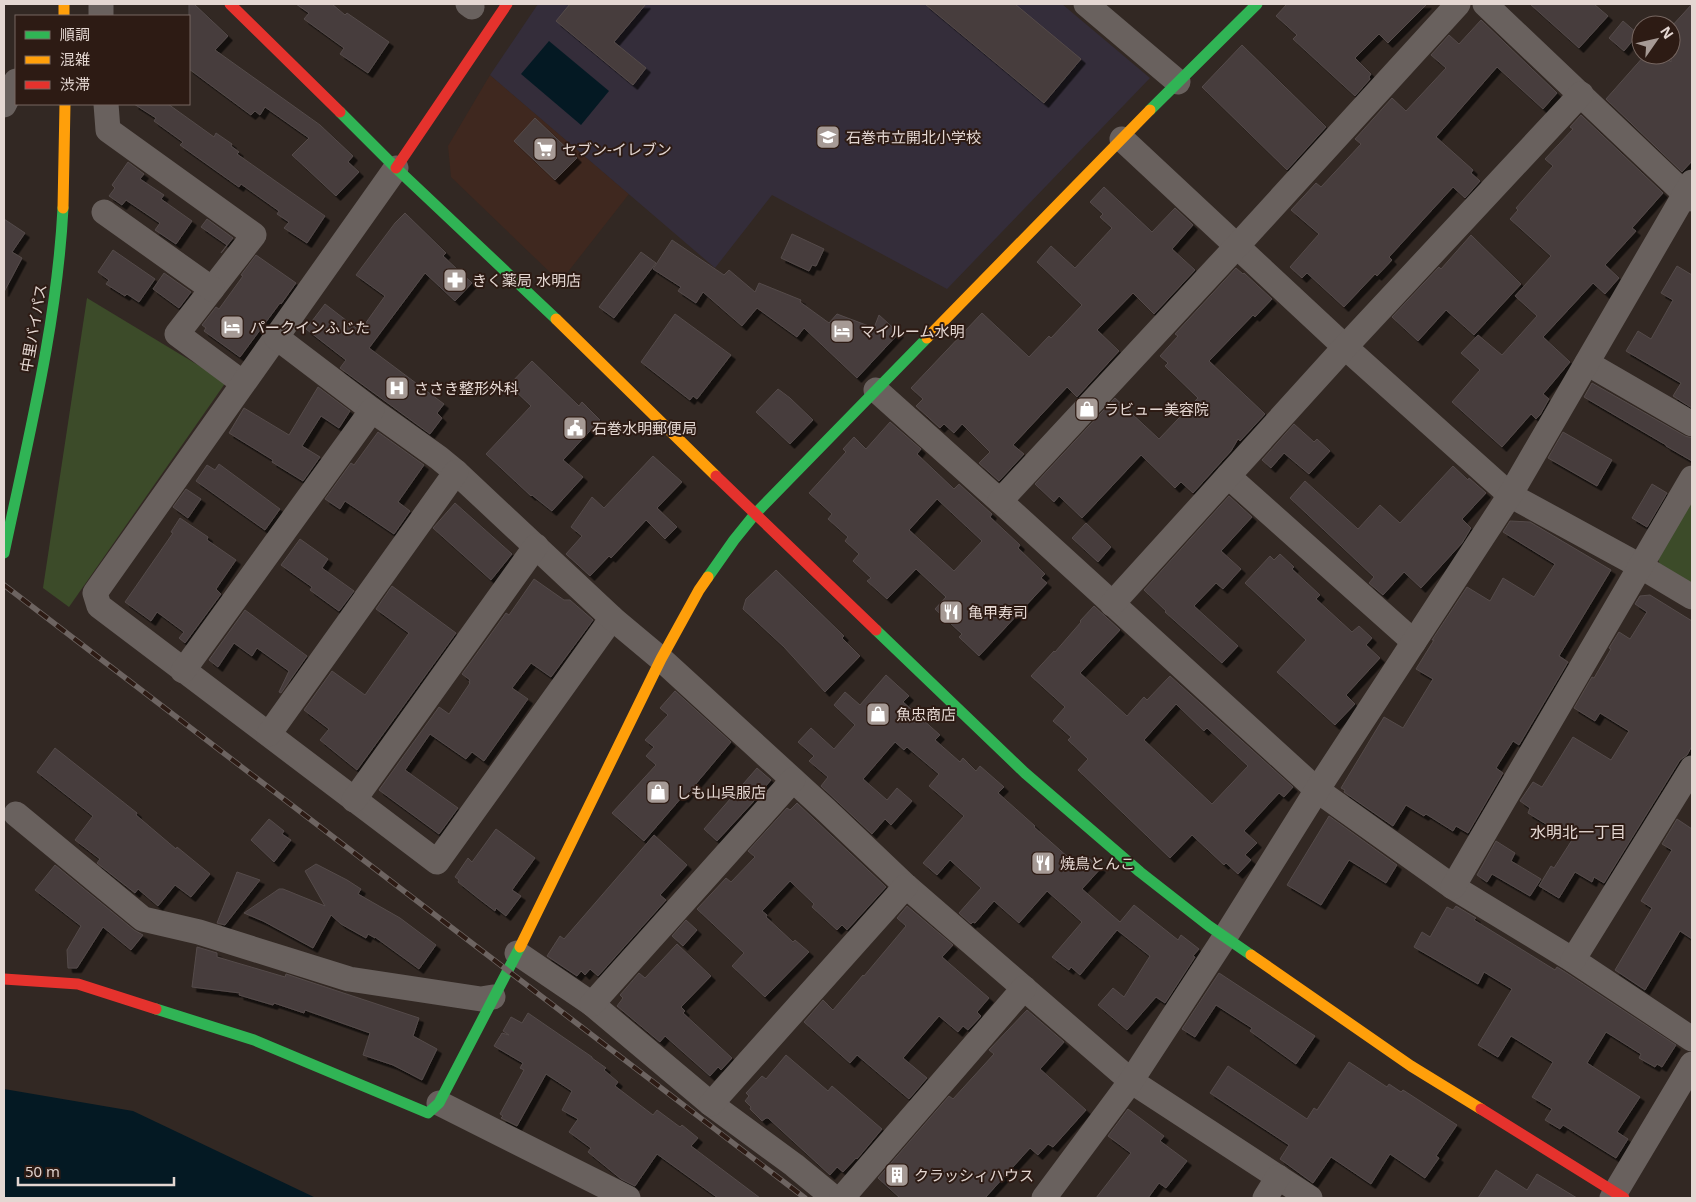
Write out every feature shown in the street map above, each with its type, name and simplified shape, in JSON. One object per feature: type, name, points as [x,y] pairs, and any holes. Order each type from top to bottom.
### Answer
[{"type":"street","points":[[52,15],[58,4]]},
{"type":"street","points":[[230,4],[396,168],[551,314],[755,514],[1025,773],[1140,872],[1225,937],[1411,1066],[1617,1196],[1692,1064]]},
{"type":"street","points":[[507,4],[396,168],[95,593],[99,606],[437,862],[612,618]]},
{"type":"street","points":[[1086,4],[1178,82]]},
{"type":"street","points":[[4,979],[78,984],[254,1040],[428,1113],[433,1110],[439,1103],[517,952],[662,659],[699,590],[734,540],[755,514],[1178,82],[1257,4]]},
{"type":"street","points":[[1000,501],[1458,4]]},
{"type":"street","points":[[1044,1198],[1131,1081],[1225,937],[1317,790],[1510,496],[1587,362],[1690,192],[1485,4]]},
{"type":"street","points":[[4,105],[15,83]]},
{"type":"street","points":[[1112,604],[1345,347],[1581,94]]},
{"type":"street","name":"中里バイパス","points":[[4,554],[43,363],[56,284],[63,195],[65,105]]},
{"type":"street","points":[[106,105],[108,130],[254,235],[177,334],[243,383]]},
{"type":"street","points":[[1122,139],[1345,347],[1510,496],[1640,566],[1692,597]]},
{"type":"street","points":[[104,212],[212,289]]},
{"type":"street","points":[[276,337],[456,472],[612,618],[662,659],[906,886],[1131,1081],[1272,1188],[1310,1198]]},
{"type":"street","points":[[1587,362],[1692,424]]},
{"type":"street","points":[[876,390],[1317,790],[1453,887],[1573,960],[1692,1039]]},
{"type":"street","points":[[183,670],[372,410]]},
{"type":"street","points":[[269,734],[456,472]]},
{"type":"street","points":[[1228,476],[1414,642]]},
{"type":"street","points":[[1453,887],[1692,478]]},
{"type":"street","points":[[354,800],[536,546]]},
{"type":"street","points":[[1573,960],[1692,768]]},
{"type":"street","points":[[592,1004],[792,780]]},
{"type":"street","points":[[16,814],[142,919],[199,932],[349,979],[481,999],[493,997]]},
{"type":"street","points":[[711,1104],[906,886]]},
{"type":"street","points":[[517,952],[592,1004],[711,1104],[794,1165],[834,1198]]},
{"type":"street","points":[[842,1198],[1024,988]]},
{"type":"street","points":[[439,1103],[628,1198]]},
{"type":"shaded area","name":"石巻市立開北小学校","points":[[538,4],[1062,4],[1150,78],[947,289],[772,195],[715,268],[490,75]]},
{"type":"shaded area","points":[[490,75],[629,194],[560,282],[451,177],[448,146]]},
{"type":"green space","points":[[87,298],[226,382],[69,607],[43,588]]},
{"type":"green space","points":[[1692,493],[1692,585],[1660,566],[1657,555]]},
{"type":"water","points":[[549,41],[609,91],[581,125],[521,74]]},
{"type":"water","points":[[4,1089],[133,1111],[316,1198],[4,1198]]},
{"type":"building","points":[[189,4],[194,4],[228,36],[215,50],[320,125],[353,156],[348,162],[359,172],[336,196],[292,155],[309,138],[265,107],[260,115],[255,111],[251,115],[190,70]]},
{"type":"building","points":[[296,4],[332,4],[345,15],[347,13],[389,42],[368,73],[340,54],[344,48],[304,19],[309,13]]},
{"type":"building","points":[[570,4],[646,4],[614,42],[646,68],[633,85],[556,21]]},
{"type":"building","points":[[925,4],[1015,4],[1081,59],[1044,103]]},
{"type":"building","points":[[1287,4],[1427,4],[1388,43],[1379,34],[1355,58],[1371,74],[1370,79],[1355,96],[1293,39],[1297,35],[1276,16]]},
{"type":"building","points":[[1530,4],[1594,4],[1608,16],[1579,48]]},
{"type":"building","points":[[1692,4],[1692,161],[1682,172],[1606,99],[1636,65],[1681,65],[1681,16]]},
{"type":"building","points":[[1481,20],[1557,93],[1543,109],[1497,67],[1436,137],[1473,170],[1471,173],[1480,181],[1465,198],[1453,187],[1389,257],[1392,260],[1377,276],[1375,274],[1344,307],[1307,273],[1302,278],[1290,267],[1319,234],[1291,210],[1316,183],[1321,187],[1361,144],[1355,139],[1392,98],[1406,111],[1446,68],[1431,55],[1449,35],[1459,44]]},
{"type":"building","points":[[1623,21],[1631,28],[1631,42],[1624,51],[1609,38]]},
{"type":"building","points":[[1242,45],[1326,127],[1287,170],[1202,87]]},
{"type":"building","points":[[136,105],[169,105],[214,137],[216,133],[232,144],[231,146],[239,152],[237,154],[325,216],[307,243],[284,228],[289,222],[277,214],[279,211],[241,184],[239,187],[180,145],[183,142],[154,121],[156,118]]},
{"type":"building","points":[[1581,115],[1663,193],[1632,228],[1636,231],[1605,265],[1619,278],[1605,294],[1593,283],[1543,337],[1570,362],[1543,394],[1549,399],[1540,415],[1536,419],[1531,414],[1502,447],[1452,402],[1480,370],[1461,353],[1478,335],[1502,355],[1537,316],[1515,296],[1551,256],[1510,219],[1518,210],[1516,208],[1553,166],[1545,159],[1573,129],[1570,127]]},
{"type":"building","name":"セブン-イレブン","points":[[535,118],[577,158],[555,180],[514,141]]},
{"type":"building","points":[[128,162],[144,174],[140,179],[164,195],[161,199],[192,221],[176,244],[155,230],[160,223],[126,200],[122,205],[109,196],[115,188],[112,185]]},
{"type":"building","points":[[1104,187],[1152,232],[1175,208],[1193,225],[1172,249],[1195,270],[1154,314],[1133,293],[1097,330],[1119,351],[1077,397],[1067,387],[1013,445],[1024,454],[999,481],[979,463],[990,452],[962,424],[954,433],[944,424],[940,428],[916,406],[923,399],[911,388],[982,313],[1029,357],[1049,336],[1051,338],[1082,305],[1037,262],[1051,246],[1075,268],[1112,228],[1100,217],[1103,214],[1090,202]]},
{"type":"building","points":[[405,213],[446,253],[443,256],[472,283],[455,301],[425,273],[369,348],[444,404],[437,413],[442,418],[430,434],[340,368],[346,360],[306,329],[325,304],[360,331],[385,296],[356,275],[395,223]]},
{"type":"building","points":[[4,219],[25,233],[12,252],[22,258],[4,292]]},
{"type":"building","points":[[207,219],[233,238],[221,253],[227,245],[201,227]]},
{"type":"building","points":[[792,234],[824,249],[816,266],[812,265],[809,271],[781,258]]},
{"type":"building","points":[[1471,235],[1521,284],[1474,335],[1446,310],[1418,341],[1392,317],[1439,267],[1441,269]]},
{"type":"building","points":[[672,240],[724,275],[729,270],[755,292],[759,283],[801,300],[800,302],[829,323],[837,314],[874,328],[879,315],[899,333],[857,378],[804,328],[797,337],[757,308],[742,326],[703,292],[696,303],[678,291],[681,287],[653,269]]},
{"type":"building","points":[[113,250],[155,279],[139,302],[106,284],[109,280],[98,272]]},
{"type":"building","points":[[641,252],[656,263],[614,318],[599,307]]},
{"type":"building","points":[[256,255],[296,283],[240,357],[204,331],[206,328],[202,325],[216,307],[219,309]]},
{"type":"building","points":[[1677,266],[1692,275],[1692,408],[1673,396],[1681,383],[1626,351],[1638,331],[1651,339],[1673,300],[1661,293]]},
{"type":"building","points":[[1236,268],[1272,299],[1255,317],[1253,315],[1209,361],[1265,414],[1240,441],[1238,439],[1231,451],[1193,493],[1181,482],[1175,488],[1141,455],[1082,518],[1059,496],[1054,502],[1035,484],[1115,398],[1159,439],[1198,398],[1165,366],[1168,363],[1160,356],[1178,336],[1175,334]]},
{"type":"building","points":[[164,273],[191,292],[179,308],[153,289]]},
{"type":"building","points":[[675,314],[731,355],[697,399],[693,396],[690,400],[641,362]]},
{"type":"building","points":[[532,361],[579,406],[582,402],[600,420],[563,460],[583,477],[552,511],[531,496],[486,454],[531,406],[509,385]]},
{"type":"building","points":[[1592,383],[1685,436],[1692,438],[1692,461],[1584,397]]},
{"type":"building","points":[[318,387],[350,411],[339,428],[321,416],[302,446],[320,457],[303,481],[229,433],[244,408],[289,435]]},
{"type":"building","points":[[778,389],[813,420],[790,444],[756,412]]},
{"type":"building","points":[[890,422],[921,449],[917,454],[954,489],[959,484],[992,514],[990,517],[1020,545],[1018,548],[1045,574],[1041,578],[1047,583],[979,656],[959,637],[962,634],[935,609],[946,597],[916,569],[887,599],[867,581],[871,578],[853,561],[859,554],[845,541],[848,537],[828,519],[832,514],[809,493],[846,452],[843,449],[854,437],[866,449]],"holes":[[[937,499],[982,541],[954,571],[909,530]]]},
{"type":"building","points":[[1294,424],[1314,442],[1317,439],[1330,451],[1309,474],[1284,453],[1271,468],[1262,460]]},
{"type":"building","points":[[378,432],[424,465],[398,502],[410,511],[394,534],[345,501],[340,509],[325,499],[351,463],[354,465]]},
{"type":"building","points":[[1563,432],[1612,460],[1597,486],[1548,458]]},
{"type":"building","points":[[653,456],[682,482],[657,508],[677,527],[665,539],[646,520],[611,558],[609,556],[590,576],[566,554],[582,536],[571,527],[592,497],[604,508]]},
{"type":"building","points":[[219,464],[280,509],[265,530],[196,481],[207,465],[215,470]]},
{"type":"building","points":[[1453,466],[1486,493],[1462,519],[1471,528],[1462,543],[1421,588],[1404,572],[1383,595],[1369,583],[1374,577],[1290,498],[1305,481],[1358,529],[1380,505],[1400,523]]},
{"type":"building","points":[[1652,484],[1667,493],[1647,527],[1632,518]]},
{"type":"building","points":[[186,489],[201,499],[188,518],[173,507]]},
{"type":"building","points":[[1229,496],[1252,517],[1221,551],[1241,569],[1223,589],[1216,583],[1194,606],[1238,646],[1222,663],[1165,612],[1144,590]]},
{"type":"building","points":[[455,503],[512,554],[491,580],[433,528]]},
{"type":"building","points":[[180,518],[208,537],[207,540],[236,560],[216,589],[221,594],[185,643],[179,638],[184,632],[157,612],[151,621],[125,602],[173,533],[171,532]]},
{"type":"building","points":[[1510,521],[1530,522],[1611,570],[1559,656],[1568,662],[1519,745],[1513,741],[1496,768],[1503,773],[1468,833],[1456,826],[1453,831],[1426,814],[1424,816],[1406,805],[1393,826],[1341,788],[1384,717],[1403,728],[1433,679],[1416,669],[1434,640],[1432,640],[1467,587],[1490,601],[1503,578],[1534,597],[1555,564],[1503,532]]},
{"type":"building","points":[[1086,523],[1111,547],[1098,562],[1072,538]]},
{"type":"building","points":[[300,539],[328,559],[322,568],[354,591],[339,611],[310,590],[312,587],[281,565]]},
{"type":"building","points":[[1280,554],[1294,567],[1292,569],[1320,595],[1316,599],[1352,632],[1359,626],[1372,638],[1366,645],[1380,658],[1346,695],[1355,704],[1335,725],[1277,672],[1306,640],[1245,583],[1270,556],[1274,560]]},
{"type":"building","points":[[776,570],[844,636],[842,638],[860,656],[825,692],[784,647],[743,609],[746,599]]},
{"type":"building","points":[[534,579],[564,600],[570,600],[593,620],[551,677],[531,663],[512,688],[528,699],[484,761],[472,752],[466,759],[430,734],[405,770],[458,808],[439,834],[379,790],[439,707],[449,714],[470,683],[470,680],[462,674],[506,613],[509,615]]},
{"type":"building","points":[[392,586],[456,633],[357,770],[320,740],[329,729],[304,710],[332,671],[365,695],[409,633],[376,609]]},
{"type":"building","points":[[1650,595],[1692,621],[1692,746],[1687,755],[1680,760],[1604,883],[1594,877],[1592,882],[1575,872],[1559,898],[1539,886],[1551,866],[1554,868],[1572,840],[1528,813],[1530,808],[1520,801],[1533,782],[1542,787],[1573,737],[1611,760],[1629,731],[1600,713],[1595,721],[1574,708],[1592,677],[1594,678],[1619,632],[1630,639],[1647,612],[1635,604],[1640,596]]},
{"type":"building","points":[[1094,606],[1120,630],[1080,673],[1127,716],[1144,697],[1147,700],[1170,676],[1293,787],[1284,797],[1279,793],[1244,831],[1257,843],[1245,855],[1251,860],[1238,874],[1226,863],[1224,865],[1192,835],[1170,858],[1078,770],[1088,759],[1068,740],[1071,737],[1053,721],[1065,707],[1031,676],[1055,652]],"holes":[[[1176,704],[1204,731],[1207,728],[1248,766],[1212,804],[1144,740]]]},
{"type":"building","points":[[245,610],[307,656],[281,693],[279,692],[289,671],[257,648],[252,656],[234,643],[218,667],[209,660]]},
{"type":"building","points":[[886,675],[909,696],[903,702],[940,735],[935,740],[960,762],[963,758],[976,771],[980,766],[1004,787],[998,793],[1078,866],[1086,856],[1101,868],[1082,889],[1120,922],[1134,905],[1178,940],[1181,935],[1199,949],[1165,1003],[1156,997],[1127,1030],[1098,1005],[1113,988],[1124,997],[1150,956],[1117,930],[1080,975],[1071,967],[1069,970],[1052,957],[1082,922],[1047,891],[1019,923],[994,901],[975,923],[971,924],[959,913],[981,888],[950,860],[937,875],[923,863],[964,816],[929,786],[939,774],[907,747],[904,750],[895,742],[863,779],[887,800],[897,788],[912,801],[891,825],[885,819],[872,834],[821,786],[828,777],[809,761],[814,756],[798,742],[811,728],[834,749],[855,725],[834,705],[845,692],[860,705]]},
{"type":"building","points":[[675,691],[731,742],[684,798],[682,797],[644,841],[612,813],[656,765],[646,756],[654,747],[645,740],[668,715],[660,708]]},
{"type":"building","points":[[55,748],[137,813],[136,815],[176,849],[177,847],[210,874],[191,897],[175,885],[158,906],[138,889],[135,893],[97,863],[100,859],[75,840],[93,816],[37,772]]},
{"type":"building","points":[[757,768],[771,780],[766,788],[717,841],[704,829]]},
{"type":"building","points":[[797,803],[886,887],[847,930],[842,925],[837,930],[812,907],[814,904],[790,881],[762,911],[793,942],[795,940],[809,952],[765,997],[732,966],[744,953],[697,909],[726,878],[731,882],[755,857],[748,851],[787,808],[790,810]]},
{"type":"building","points":[[1329,816],[1397,865],[1386,883],[1349,860],[1321,905],[1287,885]]},
{"type":"building","points":[[269,819],[284,831],[282,834],[291,840],[274,862],[251,840]]},
{"type":"building","points":[[1677,819],[1692,829],[1692,939],[1680,931],[1645,990],[1615,970],[1652,908],[1641,901],[1672,850],[1662,844]]},
{"type":"building","points":[[496,829],[535,858],[512,890],[521,896],[506,916],[496,908],[495,911],[478,898],[458,882],[459,880],[455,877],[468,858],[472,862]]},
{"type":"building","points":[[654,835],[687,865],[660,895],[666,900],[598,976],[590,969],[585,975],[581,971],[577,976],[547,956],[560,936],[564,939]]},
{"type":"building","points":[[1496,841],[1515,853],[1511,861],[1541,879],[1530,896],[1492,874],[1487,882],[1477,875]]},
{"type":"building","points":[[316,864],[361,889],[358,894],[400,918],[436,945],[419,969],[375,937],[368,934],[366,938],[341,924],[331,915],[313,948],[244,913],[279,889],[325,906],[305,871]]},
{"type":"building","points":[[55,865],[134,930],[143,935],[131,950],[103,927],[77,968],[68,968],[67,950],[81,926],[35,890]]},
{"type":"building","points":[[237,872],[260,880],[225,925],[217,923]]},
{"type":"building","points":[[907,906],[953,945],[942,957],[989,998],[977,1012],[981,1016],[968,1030],[963,1026],[958,1032],[939,1016],[903,1058],[927,1078],[909,1099],[857,1055],[850,1063],[804,1022],[823,1000],[833,1010],[864,976],[906,926],[897,918]]},
{"type":"building","points":[[1456,906],[1476,918],[1474,920],[1555,970],[1557,967],[1565,972],[1676,1045],[1662,1067],[1657,1064],[1655,1067],[1639,1058],[1641,1054],[1606,1032],[1587,1063],[1640,1097],[1617,1132],[1628,1139],[1616,1158],[1563,1125],[1560,1129],[1545,1120],[1552,1109],[1532,1097],[1553,1062],[1511,1036],[1498,1057],[1478,1045],[1512,989],[1484,972],[1478,984],[1414,947],[1422,932],[1430,937],[1447,907],[1453,910]]},
{"type":"building","points":[[686,920],[697,930],[683,946],[672,936]]},
{"type":"building","points":[[677,944],[711,976],[681,1007],[685,1011],[683,1013],[732,1058],[721,1070],[718,1067],[710,1076],[665,1036],[660,1042],[617,1006],[623,998],[620,995],[639,973],[645,978]]},
{"type":"building","points":[[197,947],[217,953],[217,957],[285,977],[286,974],[419,1018],[413,1036],[437,1049],[422,1080],[393,1065],[363,1055],[370,1033],[305,1010],[304,1013],[274,1003],[273,1005],[239,995],[240,993],[192,987]]},
{"type":"building","points":[[1219,973],[1315,1036],[1296,1064],[1250,1031],[1252,1028],[1216,1005],[1195,1037],[1182,1029]]},
{"type":"building","points":[[1027,1010],[1064,1042],[1040,1069],[1086,1110],[1053,1147],[1048,1144],[1038,1155],[1030,1148],[985,1198],[900,1198],[878,1178],[949,1096],[953,1099],[994,1054],[989,1050]]},
{"type":"building","points":[[528,1013],[606,1068],[604,1070],[618,1082],[615,1086],[653,1115],[657,1110],[680,1127],[682,1125],[698,1138],[691,1146],[760,1198],[718,1198],[657,1154],[635,1186],[621,1179],[588,1152],[591,1148],[569,1132],[578,1119],[562,1110],[572,1091],[546,1074],[517,1126],[501,1118],[503,1116],[500,1114],[524,1070],[520,1068],[523,1063],[494,1046],[502,1033],[509,1035],[503,1031],[511,1017],[522,1023]]},
{"type":"building","points":[[786,1055],[828,1091],[832,1086],[882,1129],[857,1159],[843,1172],[837,1167],[830,1175],[768,1118],[762,1121],[745,1101],[749,1096],[746,1093],[762,1076],[766,1079]]},
{"type":"building","points":[[1349,1062],[1387,1087],[1389,1084],[1401,1092],[1403,1090],[1457,1125],[1436,1156],[1439,1158],[1425,1178],[1390,1154],[1371,1184],[1331,1157],[1313,1183],[1280,1159],[1289,1145],[1210,1093],[1228,1066],[1307,1119],[1314,1108],[1317,1110]]},
{"type":"building","points":[[1128,1109],[1164,1136],[1160,1141],[1187,1161],[1166,1188],[1159,1183],[1148,1198],[1096,1198],[1131,1153],[1108,1136]]},
{"type":"building","points":[[1496,1170],[1527,1190],[1537,1174],[1577,1198],[1478,1198]]},
{"type":"railway","points":[[4,585],[805,1198]]},
{"type":"traffic: fast","points":[[1150,110],[1257,4]]},
{"type":"traffic: fast","points":[[340,112],[396,168],[556,319]]},
{"type":"traffic: fast","points":[[4,553],[32,425],[48,339],[60,252],[63,208]]},
{"type":"traffic: fast","points":[[708,577],[755,514],[927,338]]},
{"type":"traffic: fast","points":[[876,630],[1025,773],[1140,872],[1209,926],[1251,955]]},
{"type":"traffic: fast","points":[[156,1009],[254,1040],[428,1113],[439,1103],[520,947]]},
{"type":"traffic: slow","points":[[64,4],[64,15]]},
{"type":"traffic: slow","points":[[63,208],[65,105]]},
{"type":"traffic: slow","points":[[927,338],[1150,110]]},
{"type":"traffic: slow","points":[[556,319],[716,476]]},
{"type":"traffic: slow","points":[[520,947],[661,659],[708,577]]},
{"type":"traffic: slow","points":[[1251,955],[1411,1066],[1481,1109]]},
{"type":"traffic: jam","points":[[230,4],[340,112]]},
{"type":"traffic: jam","points":[[396,168],[507,4]]},
{"type":"traffic: jam","points":[[716,476],[876,630]]},
{"type":"traffic: jam","points":[[4,979],[78,984],[156,1009]]},
{"type":"traffic: jam","points":[[1481,1109],[1624,1198]]},
{"type":"place","name":"石巻市立開北小学校","points":[[828,137]]},
{"type":"place","name":"セブン-イレブン","points":[[545,149]]},
{"type":"place","name":"きく薬局 水明店","points":[[455,280]]},
{"type":"place","name":"パークインふじた","points":[[232,327]]},
{"type":"place","name":"マイルーム水明","points":[[842,331]]},
{"type":"place","name":"ささき整形外科","points":[[397,388]]},
{"type":"place","name":"ラビュー美容院","points":[[1087,409]]},
{"type":"place","name":"石巻水明郵便局","points":[[575,428]]},
{"type":"place","name":"亀甲寿司","points":[[951,612]]},
{"type":"place","name":"魚忠商店","points":[[878,714]]},
{"type":"place","name":"しも山呉服店","points":[[658,792]]},
{"type":"place","name":"焼鳥とんこ","points":[[1043,863]]},
{"type":"place","name":"クラッシィハウス","points":[[897,1175]]},
{"type":"district","name":"水明北一丁目","points":[[1578,832]]}]
